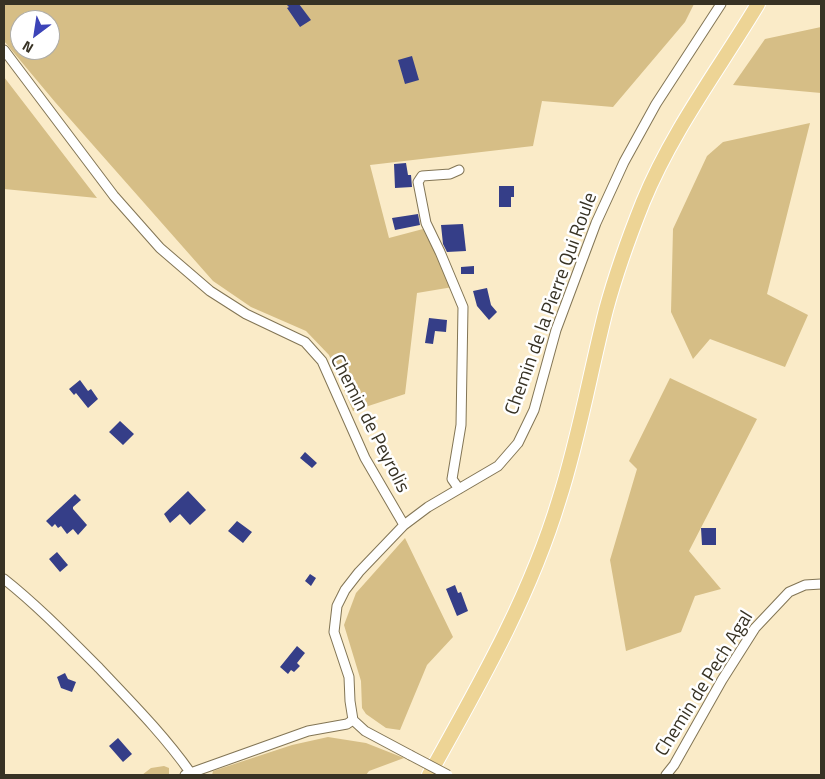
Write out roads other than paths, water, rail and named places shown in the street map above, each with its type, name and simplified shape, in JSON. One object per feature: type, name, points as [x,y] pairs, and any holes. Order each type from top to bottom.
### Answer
[{"type":"main road","points":[[429,775],[490,665],[518,609],[541,554],[560,499],[606,311],[623,255],[644,200],[669,148],[758,4]]},
{"type":"street","name":"Chemin de la Pierre Qui Roule","points":[[404,526],[428,508],[498,466],[518,443],[534,410],[556,330],[596,223],[624,162],[656,104],[721,4]]},
{"type":"street","name":"Chemin de Peyrolis","points":[[4,50],[114,196],[160,248],[210,291],[246,314],[305,342],[322,361],[365,458],[404,526]]},
{"type":"street","points":[[459,170],[450,174],[422,176],[418,182],[426,223],[464,307],[461,425],[452,479],[459,489]]},
{"type":"street","points":[[404,526],[359,572],[345,590],[337,606],[334,632],[349,678],[353,720],[365,731],[448,775]]},
{"type":"street","points":[[4,579],[48,617],[149,719],[169,743],[188,774],[308,731],[347,724],[353,720]]},
{"type":"street","name":"Chemin de Pech Agal","points":[[666,775],[674,765],[722,680],[755,628],[789,592],[805,585],[821,584]]}]
